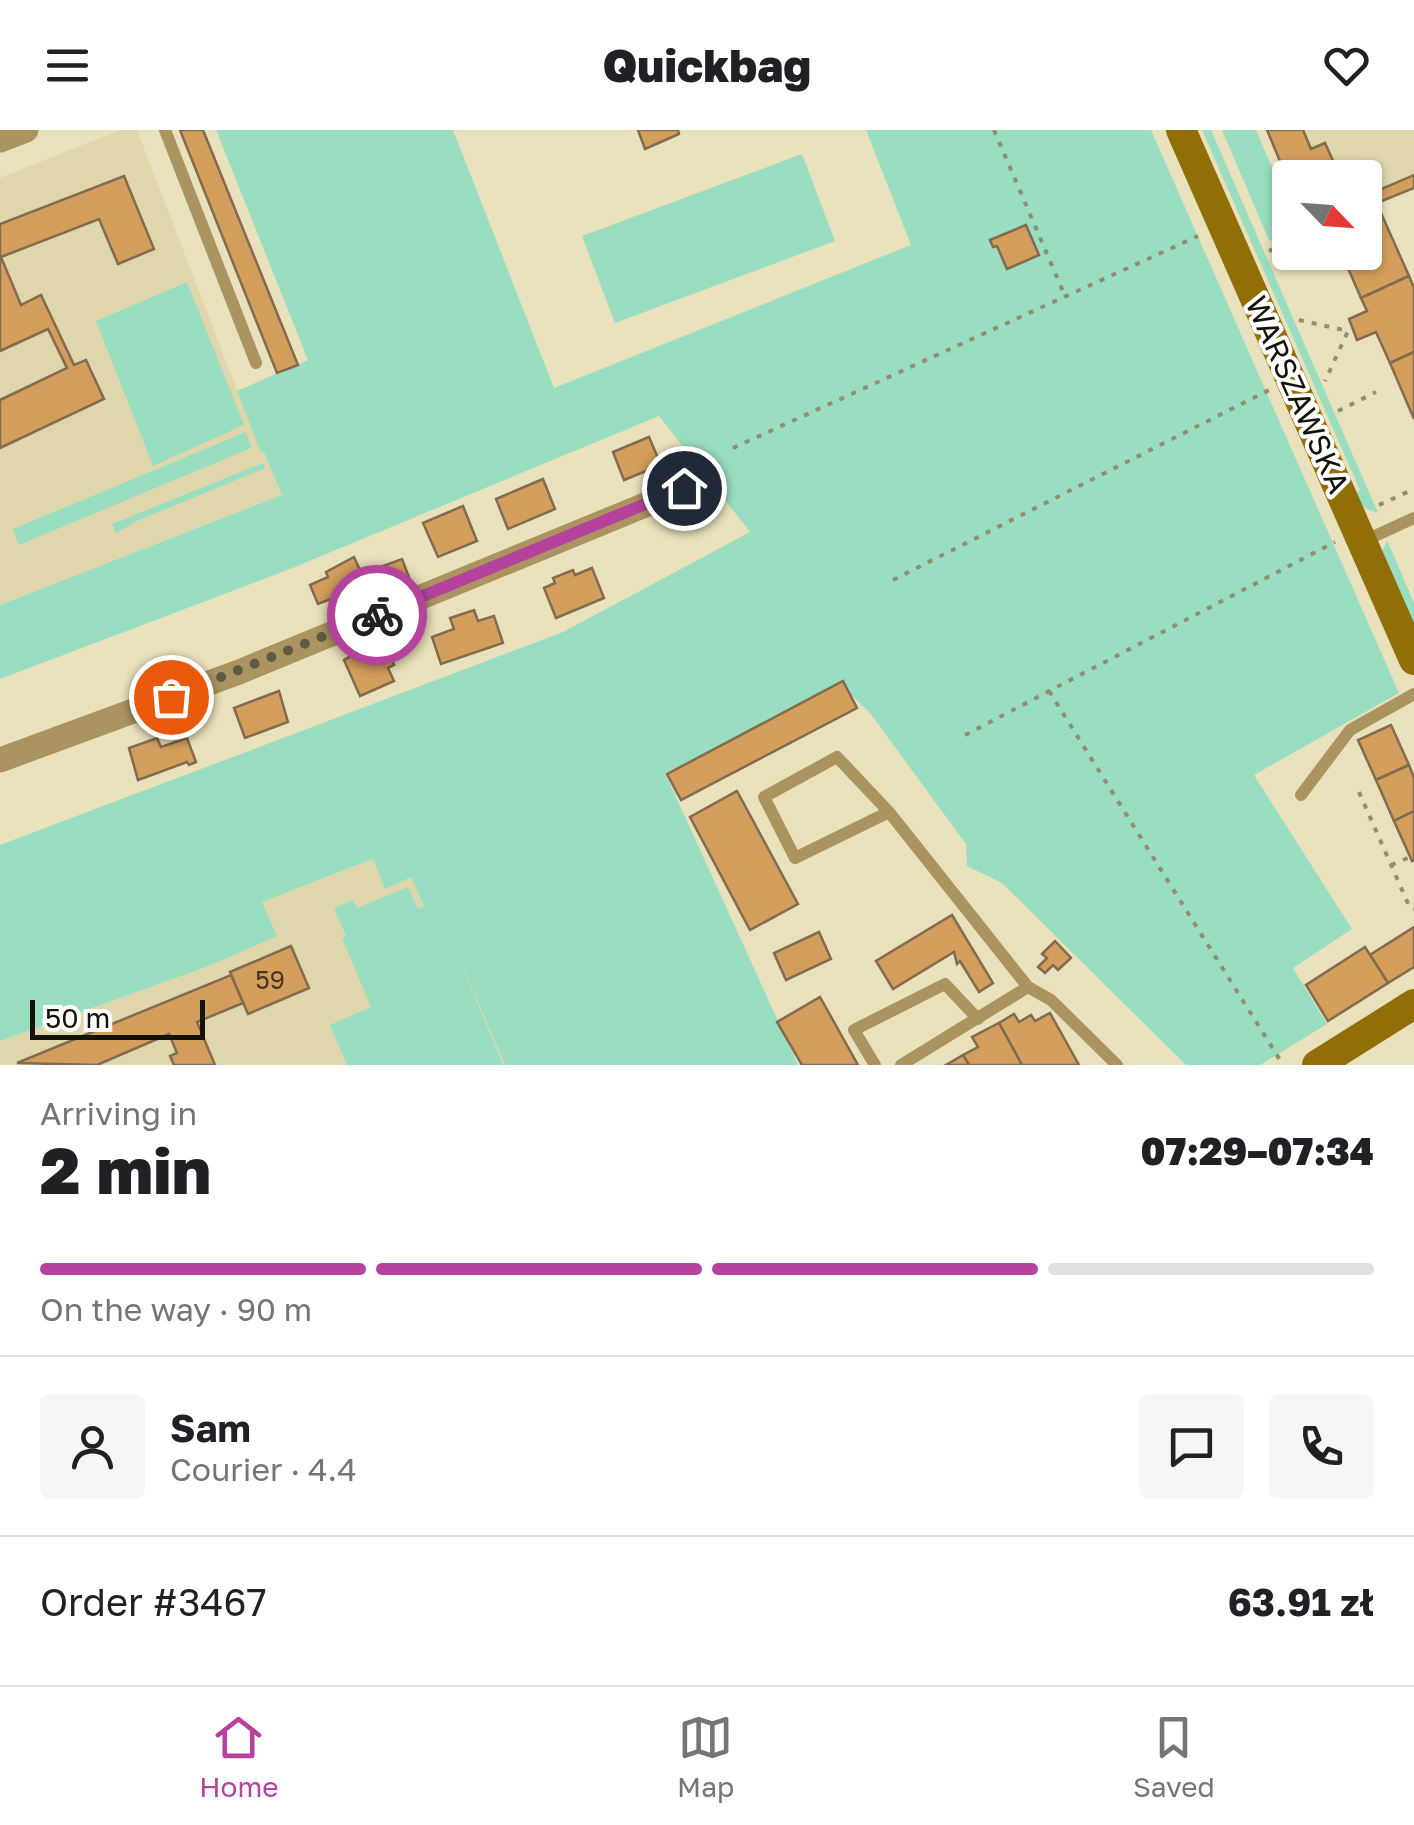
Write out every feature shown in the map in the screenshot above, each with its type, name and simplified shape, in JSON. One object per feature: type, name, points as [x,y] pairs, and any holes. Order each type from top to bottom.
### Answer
[{"type":"street","points":[[0,140],[26,130]]},
{"type":"street","name":"WARSZAWSKA","points":[[1181,130],[1350,541],[1414,660]]},
{"type":"street","points":[[0,760],[239,672],[684,488]]},
{"type":"street","points":[[1317,1065],[1414,1004]]},
{"type":"lane","points":[[164,130],[256,363]]},
{"type":"lane","points":[[1350,541],[1414,518]]},
{"type":"lane","points":[[1301,795],[1350,730],[1414,694]]},
{"type":"lane","points":[[888,812],[794,858],[764,797],[837,757],[888,812],[1028,987],[1051,1000],[1117,1065]]},
{"type":"lane","points":[[874,1065],[854,1030],[946,984],[978,1018]]},
{"type":"lane","points":[[901,1065],[1028,987]]},
{"type":"path","points":[[994,130],[1065,297]]},
{"type":"path","points":[[733,448],[1206,232]]},
{"type":"path","points":[[1299,320],[1348,331],[1325,381]]},
{"type":"path","points":[[893,580],[1273,388]]},
{"type":"path","points":[[1338,411],[1376,392]]},
{"type":"path","points":[[1379,505],[1414,489]]},
{"type":"path","points":[[965,735],[1350,541]]},
{"type":"path","points":[[1049,692],[1280,1060]]},
{"type":"path","points":[[1359,792],[1410,908],[1414,909]]},
{"type":"path","points":[[1391,865],[1410,857]]},
{"type":"shaded area","points":[[120,130],[137,130],[261,452],[282,495],[0,605],[0,178]]},
{"type":"shaded area","points":[[1267,130],[1414,130],[1414,188],[1382,201],[1382,160],[1280,160]]},
{"type":"shaded area","points":[[374,859],[411,877],[436,900],[505,1065],[0,1065],[0,1041],[209,966],[276,936],[262,902]]},
{"type":"green space","points":[[216,130],[453,130],[554,388],[911,245],[866,130],[1151,130],[1399,693],[1254,775],[1352,929],[1293,968],[1327,1024],[1260,1065],[1186,1065],[1002,883],[967,866],[966,844],[870,713],[840,684],[665,773],[798,1065],[505,1065],[448,931],[503,1065],[347,1065],[330,1025],[371,1007],[342,938],[346,936],[334,908],[353,900],[357,908],[408,887],[418,909],[424,906],[411,877],[385,889],[373,859],[262,902],[277,936],[209,966],[0,1041],[0,845],[563,632],[750,532],[659,416],[290,569],[0,679],[0,605],[282,495],[237,391],[308,360]]},
{"type":"green space","points":[[1202,130],[1211,130],[1378,513],[1361,507],[1354,495],[1360,490]]},
{"type":"green space","points":[[1222,130],[1256,130],[1272,167],[1272,242]]},
{"type":"green space","points":[[802,154],[835,241],[615,323],[582,236]]},
{"type":"green space","points":[[187,282],[244,425],[153,466],[96,321]]},
{"type":"green space","points":[[246,432],[251,448],[19,545],[13,529]]},
{"type":"green space","points":[[263,463],[265,468],[116,533],[112,524]]},
{"type":"green space","points":[[1387,540],[1414,603],[1414,626],[1382,552]]},
{"type":"building","points":[[180,130],[203,130],[298,365],[277,373]]},
{"type":"building","points":[[638,130],[678,130],[679,134],[645,149]]},
{"type":"building","points":[[1267,130],[1303,130],[1311,149],[1325,143],[1333,160],[1280,160]]},
{"type":"building","points":[[1414,175],[1414,188],[1382,201],[1382,189]]},
{"type":"building","points":[[124,176],[154,249],[118,264],[99,219],[1,257],[21,305],[41,295],[74,365],[86,360],[104,399],[0,448],[0,400],[67,368],[48,329],[0,351],[0,224]]},
{"type":"building","points":[[1382,215],[1409,276],[1361,298],[1349,270],[1382,270]]},
{"type":"building","points":[[1026,225],[1039,255],[1007,269],[997,246],[993,247],[990,240]]},
{"type":"building","points":[[1409,276],[1414,288],[1414,352],[1390,363],[1376,332],[1357,340],[1349,319],[1367,311],[1361,298]]},
{"type":"building","points":[[1414,352],[1414,419],[1390,363]]},
{"type":"building","points":[[649,437],[661,465],[624,480],[613,452]]},
{"type":"building","points":[[543,479],[555,509],[508,529],[496,499]]},
{"type":"building","points":[[463,506],[477,541],[438,557],[423,523]]},
{"type":"building","points":[[354,557],[367,586],[318,604],[310,585]]},
{"type":"building","points":[[402,559],[410,580],[391,587],[383,566]]},
{"type":"building","points":[[592,568],[604,598],[556,618],[544,588],[555,583],[553,578]]},
{"type":"building","points":[[474,610],[478,621],[494,616],[503,643],[441,664],[432,637],[454,629],[450,618]]},
{"type":"building","points":[[371,644],[378,645],[384,658],[390,656],[394,665],[388,668],[394,681],[360,696],[344,660]]},
{"type":"building","points":[[843,681],[857,708],[681,800],[667,774]]},
{"type":"building","points":[[279,691],[288,722],[245,738],[234,708]]},
{"type":"building","points":[[1391,725],[1409,765],[1376,780],[1358,740]]},
{"type":"building","points":[[157,738],[161,747],[187,738],[196,762],[138,780],[129,748]]},
{"type":"building","points":[[1409,765],[1414,778],[1414,811],[1394,821],[1376,780]]},
{"type":"building","points":[[737,791],[798,904],[750,930],[690,817]]},
{"type":"building","points":[[1414,811],[1414,860],[1412,861],[1394,821]]},
{"type":"building","points":[[952,915],[993,983],[979,992],[960,961],[957,964],[954,952],[893,989],[876,961]]},
{"type":"building","points":[[1414,927],[1414,967],[1388,983],[1370,955]]},
{"type":"building","points":[[819,932],[831,959],[786,980],[774,953]]},
{"type":"building","points":[[1055,941],[1071,958],[1058,970],[1053,965],[1045,973],[1038,967],[1047,958],[1042,954]]},
{"type":"building","points":[[291,946],[309,988],[248,1014],[230,972]]},
{"type":"building","points":[[1365,947],[1388,983],[1328,1021],[1306,985]]},
{"type":"building","points":[[231,975],[243,1003],[197,1022],[215,1065],[174,1065],[170,1056],[177,1053],[169,1034],[97,1065],[17,1063]]},
{"type":"building","points":[[820,997],[858,1065],[802,1065],[777,1022]]},
{"type":"building","points":[[1050,1013],[1079,1065],[1022,1065],[999,1023],[1014,1014],[1019,1022],[1031,1015],[1035,1021]]},
{"type":"building","points":[[999,1023],[1022,1065],[969,1065],[963,1055],[978,1047],[972,1037]]},
{"type":"building","points":[[963,1055],[969,1065],[946,1065]]},
{"type":"way so far","points":[[171,697],[377,615]]},
{"type":"route","points":[[377,615],[684,488]]}]
